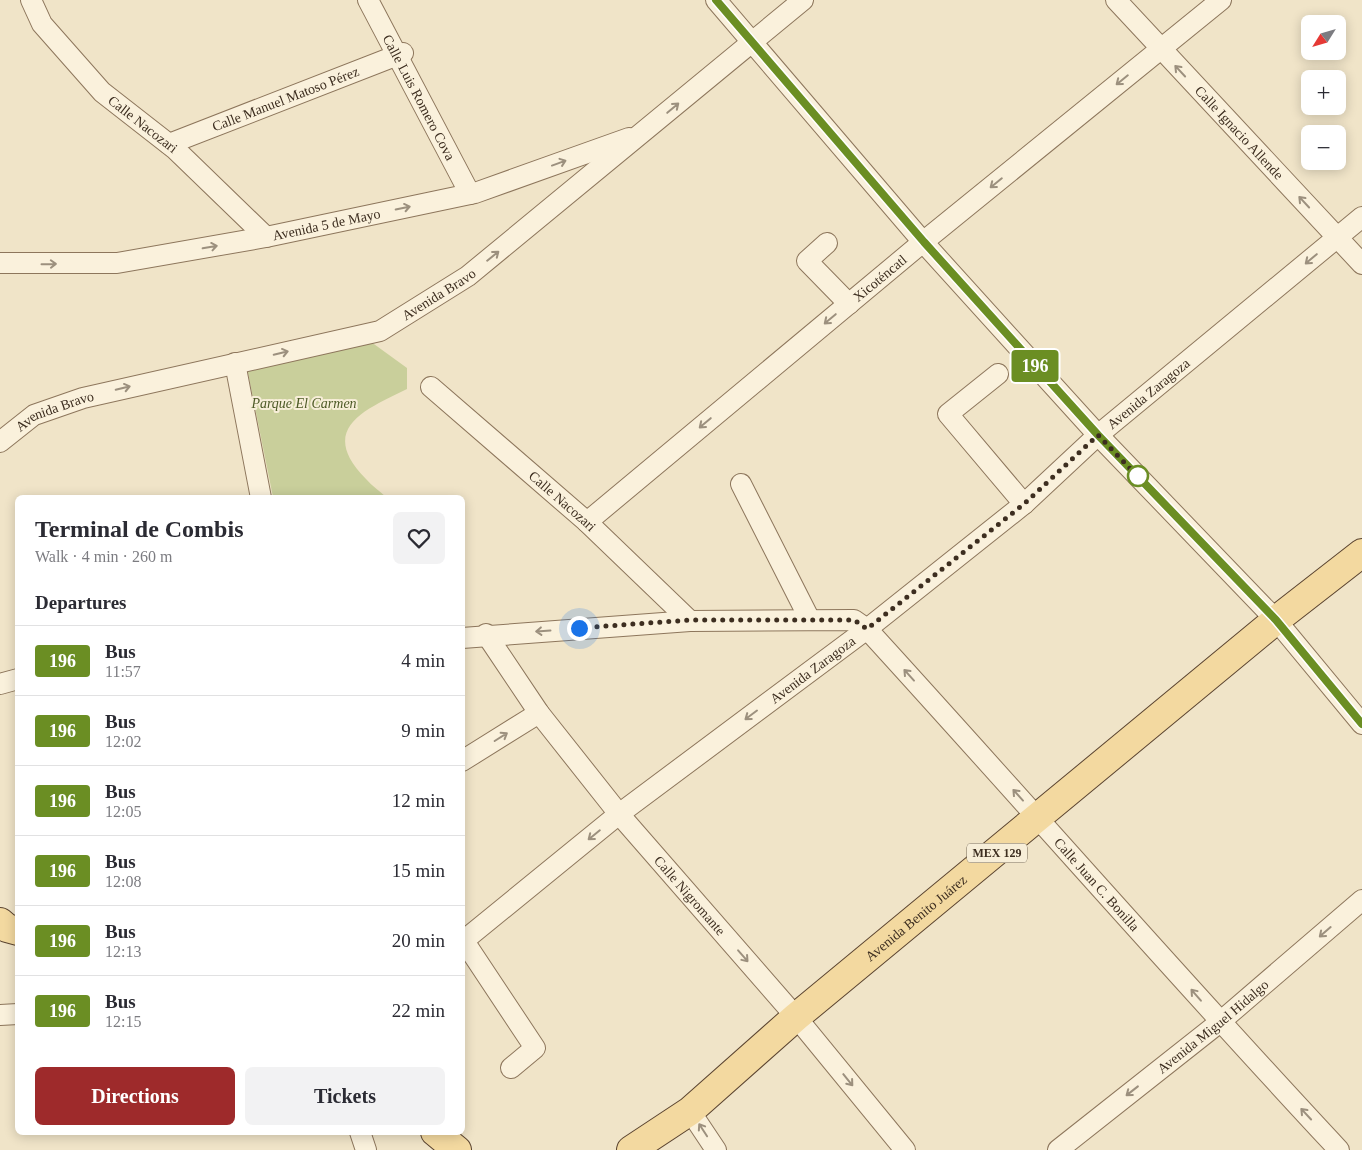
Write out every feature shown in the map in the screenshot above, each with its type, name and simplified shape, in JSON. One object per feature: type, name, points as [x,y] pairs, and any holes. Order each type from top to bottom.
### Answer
[{"type":"main road","name":"Avenida Benito Juárez","points":[[631,1150],[690,1110],[796,1016],[1039,818],[1276,620],[1362,553]]},
{"type":"main road","points":[[0,922],[7,928],[15,930]]},
{"type":"main road","points":[[439,1135],[458,1150]]},
{"type":"street","name":"Calle Nacozari","points":[[31,0],[42,24],[102,92],[172,147],[266,237]]},
{"type":"street","name":"Calle Luis Romero Cova","points":[[368,0],[473,194]]},
{"type":"street","name":"Calle Luis Romero Cova","points":[[375,0],[401,58]]},
{"type":"street","points":[[716,0],[924,242],[1098,435],[1276,620],[1362,724]]},
{"type":"street","name":"Avenida Bravo","points":[[0,442],[34,415],[83,398],[380,330],[468,276],[643,134],[803,0]]},
{"type":"street","name":"Calle Ignacio Allende","points":[[1116,0],[1362,264]]},
{"type":"street","name":"Xicoténcatl","points":[[587,522],[924,242],[1221,0]]},
{"type":"street","name":"Calle Manuel Matoso Pérez","points":[[172,147],[401,58]]},
{"type":"street","name":"Avenida 5 de Mayo","points":[[0,263],[117,264],[266,237],[473,194],[643,134]]},
{"type":"street","name":"Avenida Zaragoza","points":[[465,940],[619,814],[860,624],[1024,504],[1098,435],[1362,217]]},
{"type":"street","points":[[827,243],[807,262],[849,304]]},
{"type":"street","points":[[228,364],[253,495]]},
{"type":"street","points":[[998,374],[948,414],[1024,504]]},
{"type":"street","name":"Calle Nacozari","points":[[431,387],[587,522],[690,620]]},
{"type":"street","points":[[741,484],[810,620]]},
{"type":"street","points":[[465,638],[486,634],[690,620],[810,620],[860,624]]},
{"type":"street","name":"Calle Juan C. Bonilla","points":[[860,624],[1039,818],[1220,1022],[1339,1150]]},
{"type":"street","name":"Calle Nigromante","points":[[486,634],[538,714],[619,814],[796,1016],[905,1150]]},
{"type":"street","points":[[0,684],[15,680]]},
{"type":"street","points":[[465,759],[538,714]]},
{"type":"street","name":"Avenida Miguel Hidalgo","points":[[1058,1150],[1220,1022],[1362,900]]},
{"type":"street","points":[[465,945],[535,1048],[511,1068]]},
{"type":"street","points":[[0,1015],[15,1014]]},
{"type":"street","points":[[690,1110],[716,1150]]},
{"type":"street","points":[[361,1135],[366,1150]]},
{"type":"green space","name":"Parque El Carmen","points":[[367,339],[407,368],[407,389],[362,414],[352,423],[346,434],[346,447],[352,462],[368,482],[384,495],[273,495],[246,363]]},
{"type":"bus line","name":"196","points":[[716,0],[924,242],[1098,435],[1276,620],[1362,724]]},
{"type":"route","points":[[579,628],[690,620],[854,620],[867,629],[1024,504],[1098,435],[1139,478],[1138,476]]}]
